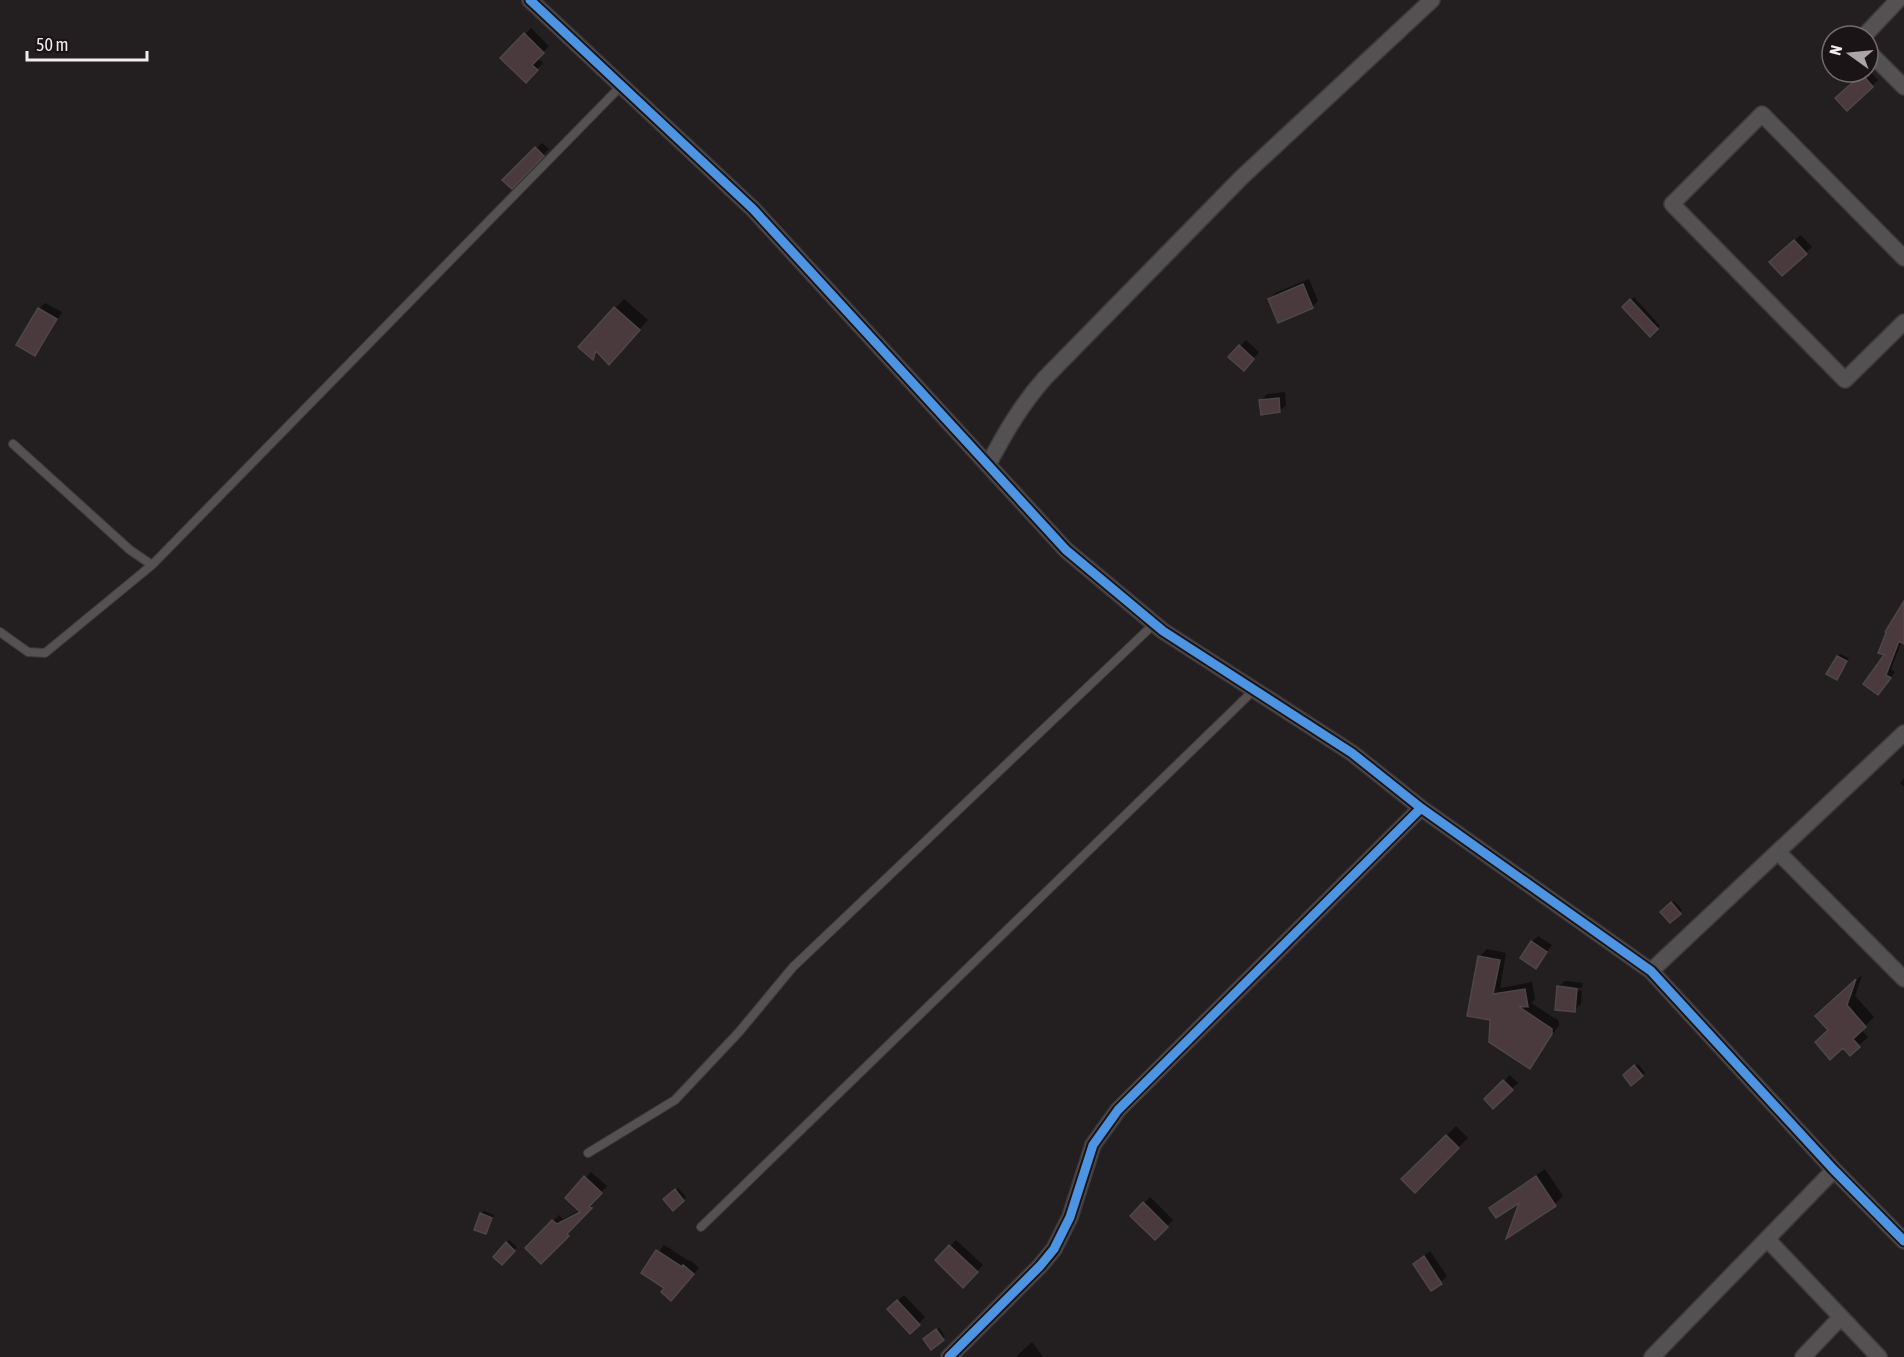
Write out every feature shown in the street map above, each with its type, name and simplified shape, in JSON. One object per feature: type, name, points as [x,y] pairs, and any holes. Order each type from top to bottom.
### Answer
[{"type":"street","points":[[530,0],[753,209],[1066,550],[1163,631],[1352,753],[1420,808],[1651,971],[1834,1170],[1904,1241]]},
{"type":"street","points":[[988,465],[1027,398],[1045,378],[1242,177],[1432,0]]},
{"type":"street","points":[[1875,24],[1898,0]]},
{"type":"street","points":[[1880,63],[1904,87]]},
{"type":"street","points":[[1904,258],[1762,114],[1672,204],[1845,380],[1904,322]]},
{"type":"street","points":[[1651,971],[1904,733]]},
{"type":"street","points":[[949,1357],[1040,1266],[1054,1249],[1070,1217],[1093,1145],[1118,1110],[1420,808]]},
{"type":"street","points":[[1778,852],[1904,979]]},
{"type":"street","points":[[1652,1357],[1834,1170]]},
{"type":"street","points":[[1767,1239],[1880,1357]]},
{"type":"street","points":[[1803,1357],[1841,1317]]},
{"type":"lane","points":[[0,632],[28,652],[45,653],[152,565],[622,85]]},
{"type":"lane","points":[[13,444],[130,550],[152,565]]},
{"type":"lane","points":[[588,1152],[675,1100],[739,1032],[793,968],[1154,624]]},
{"type":"lane","points":[[701,1227],[1254,690]]},
{"type":"building","points":[[524,33],[544,53],[532,65],[538,70],[526,83],[500,58]]},
{"type":"building","points":[[1851,84],[1870,84],[1873,87],[1847,111],[1835,98]]},
{"type":"building","points":[[535,147],[544,156],[512,189],[502,180]]},
{"type":"building","points":[[1794,240],[1807,254],[1782,276],[1769,262]]},
{"type":"building","points":[[1303,284],[1313,308],[1278,323],[1268,299]]},
{"type":"building","points":[[1630,299],[1658,329],[1650,337],[1622,307]]},
{"type":"building","points":[[614,307],[640,330],[609,365],[596,351],[593,360],[578,347]]},
{"type":"building","points":[[38,308],[57,319],[35,356],[16,345]]},
{"type":"building","points":[[1239,345],[1254,359],[1244,371],[1228,357]]},
{"type":"building","points":[[1279,398],[1280,412],[1261,415],[1259,400]]},
{"type":"building","points":[[1904,601],[1904,644],[1899,641],[1886,675],[1891,678],[1878,695],[1863,684],[1884,655],[1878,653],[1885,632]]},
{"type":"building","points":[[1837,656],[1847,661],[1837,680],[1826,674]]},
{"type":"building","points":[[1671,902],[1681,914],[1670,923],[1660,912]]},
{"type":"building","points":[[1531,941],[1547,952],[1536,969],[1520,958]]},
{"type":"building","points":[[1478,956],[1500,960],[1493,994],[1525,989],[1528,1007],[1518,1006],[1552,1029],[1552,1034],[1530,1069],[1489,1042],[1490,1020],[1467,1016]]},
{"type":"building","points":[[1856,979],[1847,1005],[1866,1027],[1853,1039],[1860,1047],[1850,1056],[1843,1048],[1830,1060],[1815,1042],[1828,1030],[1815,1016]]},
{"type":"building","points":[[1557,986],[1577,989],[1575,1012],[1555,1010]]},
{"type":"building","points":[[1634,1065],[1643,1076],[1631,1086],[1623,1075]]},
{"type":"building","points":[[1503,1080],[1513,1090],[1493,1109],[1484,1099]]},
{"type":"building","points":[[1446,1135],[1459,1148],[1415,1193],[1401,1179]]},
{"type":"building","points":[[584,1176],[602,1193],[589,1207],[592,1208],[567,1234],[569,1236],[541,1264],[525,1248],[552,1220],[557,1224],[580,1212],[565,1198]]},
{"type":"building","points":[[1536,1176],[1556,1206],[1506,1239],[1519,1203],[1496,1218],[1489,1208]]},
{"type":"building","points":[[675,1189],[684,1201],[673,1211],[663,1199]]},
{"type":"building","points":[[1143,1202],[1168,1227],[1155,1240],[1130,1216]]},
{"type":"building","points":[[480,1213],[492,1218],[486,1234],[474,1230]]},
{"type":"building","points":[[506,1242],[515,1251],[502,1265],[493,1257]]},
{"type":"building","points":[[949,1245],[978,1272],[963,1288],[935,1260]]},
{"type":"building","points":[[656,1250],[694,1274],[671,1301],[661,1292],[664,1288],[641,1273]]},
{"type":"building","points":[[1424,1256],[1442,1284],[1431,1291],[1413,1264]]},
{"type":"building","points":[[897,1300],[920,1325],[910,1334],[887,1309]]},
{"type":"building","points":[[936,1329],[944,1340],[931,1350],[923,1339]]},
{"type":"cycle path","points":[[530,0],[753,209],[1066,550],[1163,631],[1352,753],[1421,808],[1651,971],[1834,1170],[1904,1241]]},
{"type":"cycle path","points":[[949,1357],[1040,1266],[1054,1249],[1070,1217],[1093,1145],[1118,1110],[1421,808]]}]
